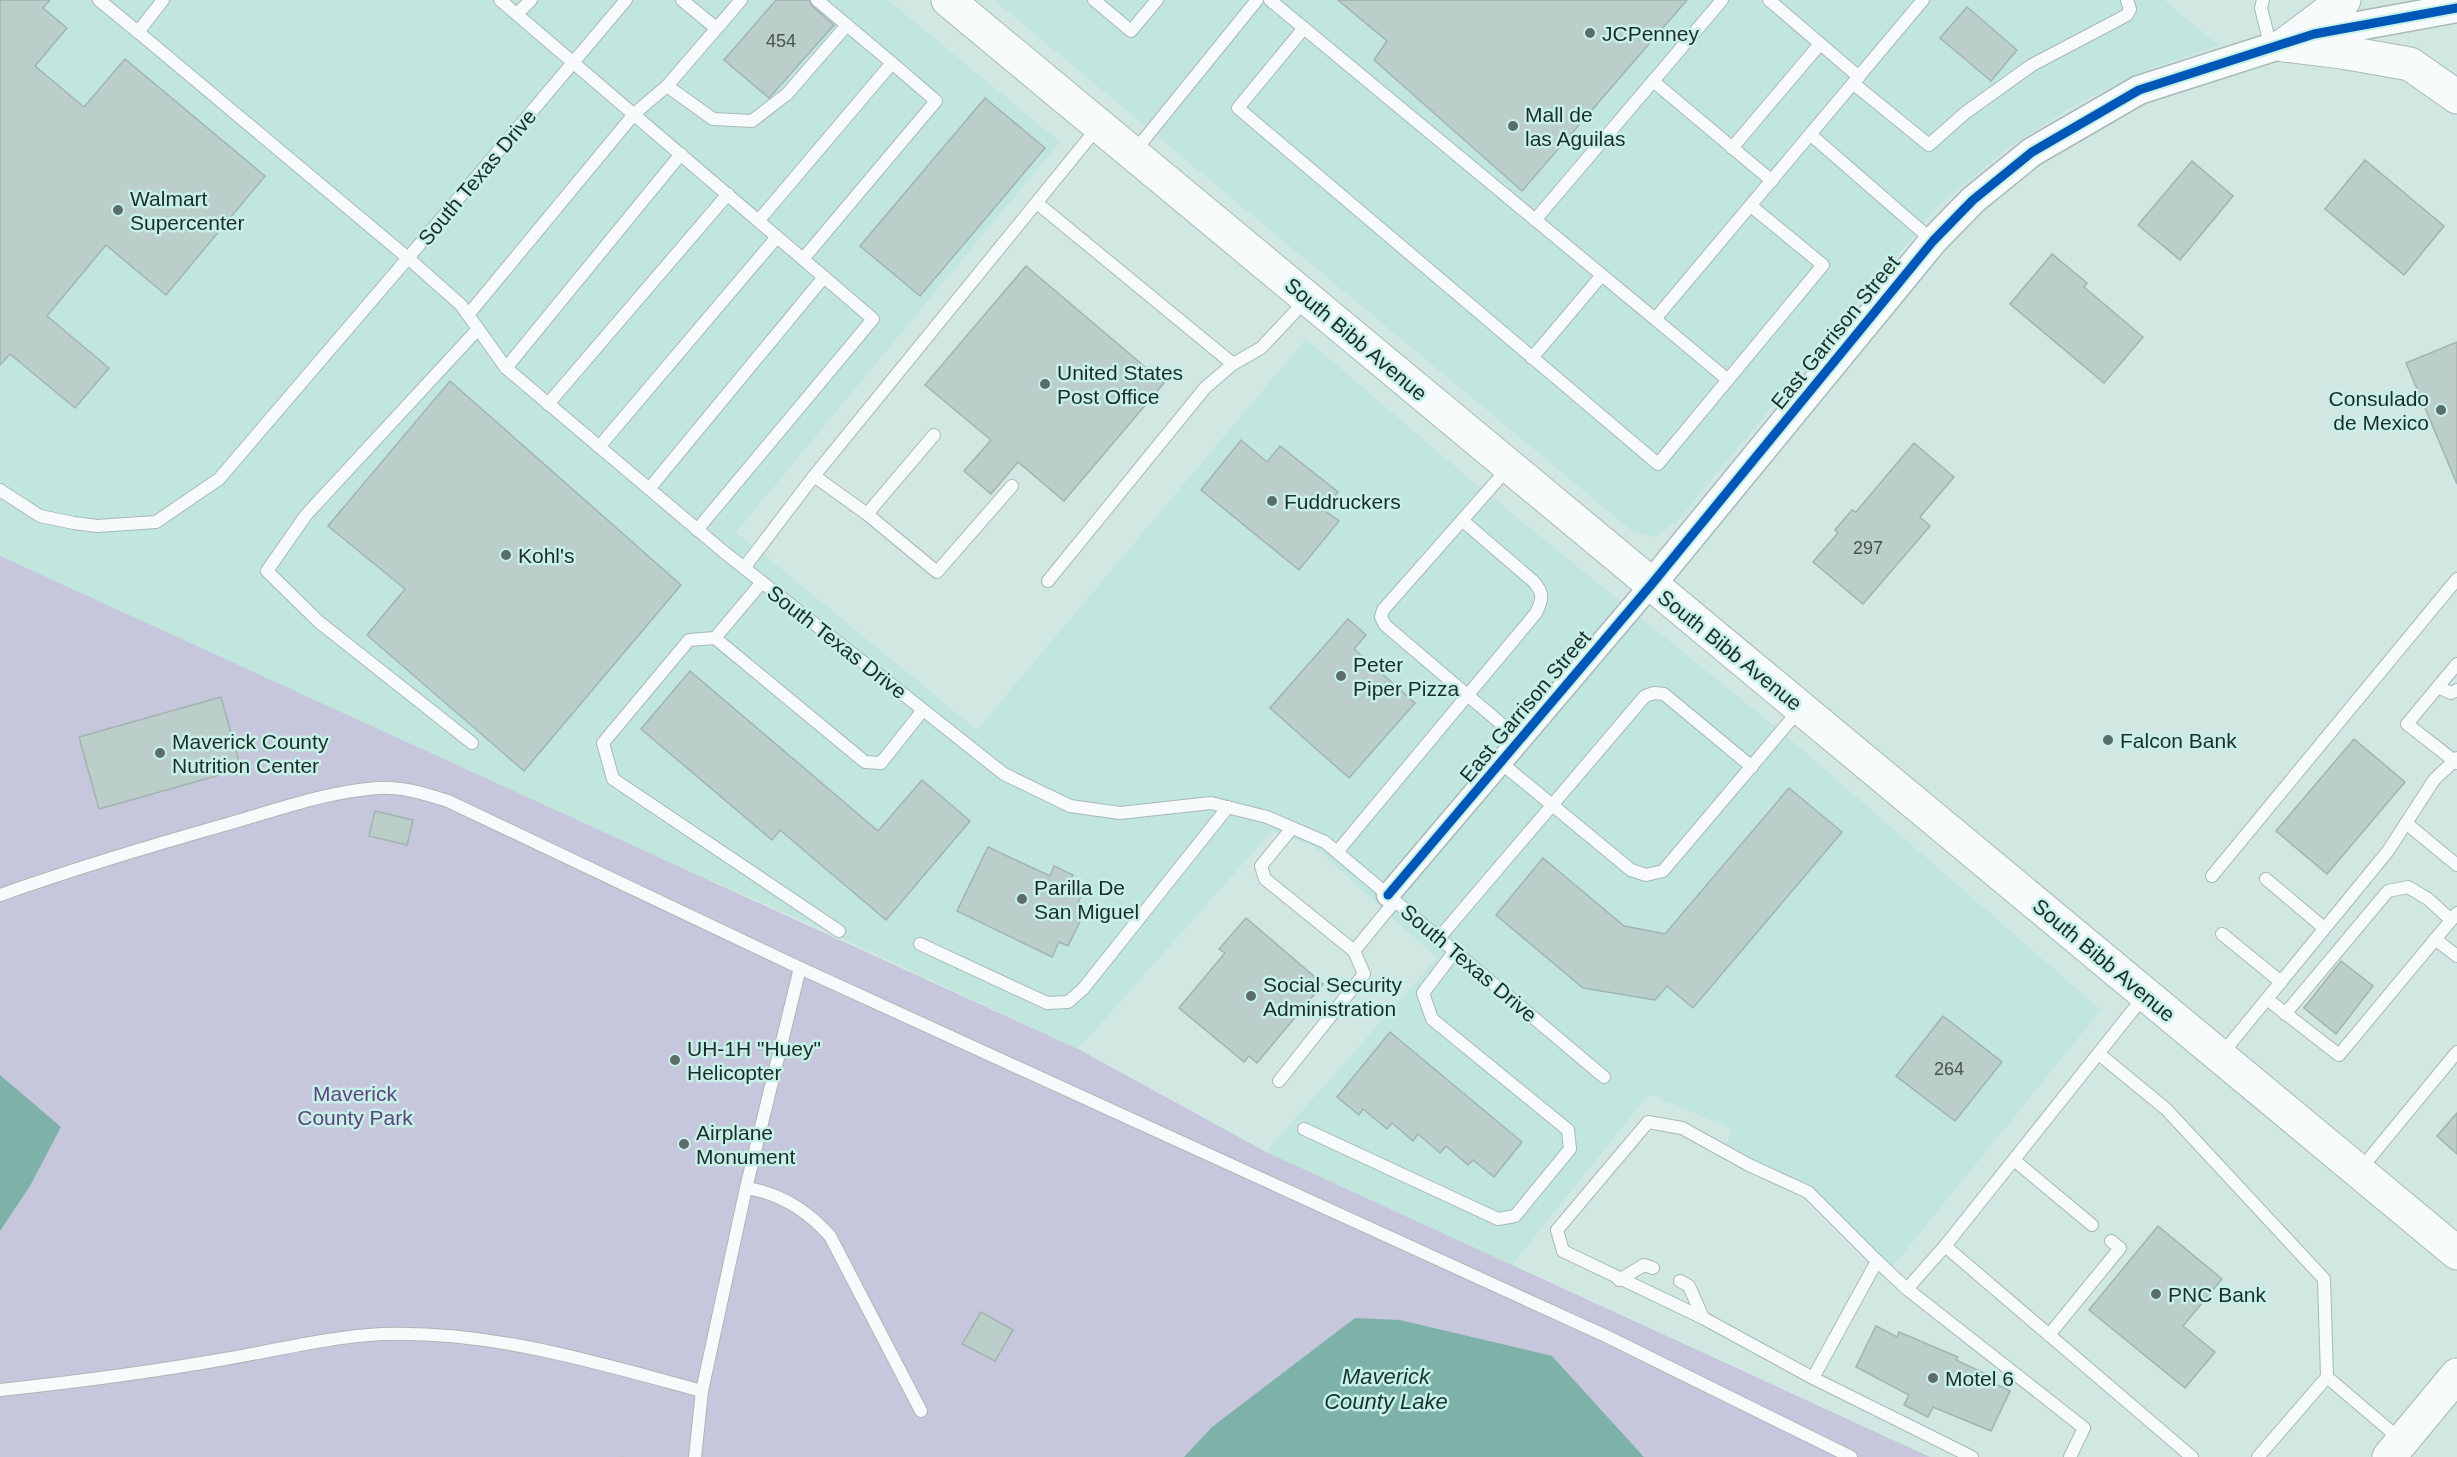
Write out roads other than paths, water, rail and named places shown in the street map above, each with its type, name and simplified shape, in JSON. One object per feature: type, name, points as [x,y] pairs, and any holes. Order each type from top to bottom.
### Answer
[{"type":"main road","name":"South Bibb Avenue","points":[[948,0],[2358,1171],[2454,1245]]},
{"type":"main road","points":[[2277,47],[2344,0]]},
{"type":"main road","points":[[2277,47],[2343,52],[2410,64],[2457,97]]},
{"type":"main road","points":[[2396,1449],[2457,1374]]},
{"type":"street","name":"East Garrison Street","points":[[1391,898],[1500,762],[1651,585],[1933,241],[1973,200],[2032,152],[2139,90],[2314,34],[2457,8]]},
{"type":"lane","points":[[0,490],[40,516],[74,523],[97,526],[156,522],[219,479],[408,258],[99,0]]},
{"type":"lane","points":[[138,32],[163,0]]},
{"type":"lane","points":[[500,0],[635,113],[873,319],[697,530]]},
{"type":"lane","points":[[517,14],[531,0]]},
{"type":"lane","name":"South Texas Drive","points":[[626,0],[408,258],[461,305],[506,368],[697,530],[1004,774],[1070,806],[1120,813],[1211,803],[1267,817],[1325,842],[1604,1077]]},
{"type":"lane","points":[[682,0],[716,28]]},
{"type":"lane","points":[[468,315],[635,113],[667,86],[741,0]]},
{"type":"lane","points":[[803,259],[936,101],[817,0]]},
{"type":"lane","points":[[1094,0],[1131,31],[1156,0]]},
{"type":"lane","points":[[1133,153],[1257,0]]},
{"type":"lane","points":[[1270,0],[1728,380]]},
{"type":"lane","points":[[1535,220],[1722,0]]},
{"type":"lane","points":[[1769,0],[1929,145],[1965,114],[2032,65],[2127,15],[2130,9],[2127,0]]},
{"type":"lane","points":[[1655,319],[1923,0]]},
{"type":"lane","points":[[2263,0],[2261,8],[2277,47]]},
{"type":"lane","points":[[667,86],[713,119],[752,121],[787,94],[847,25]]},
{"type":"lane","points":[[1304,28],[1238,108],[1658,464],[1823,265],[1751,206]]},
{"type":"lane","points":[[1732,148],[1820,44]]},
{"type":"lane","points":[[759,220],[892,63]]},
{"type":"lane","points":[[1653,81],[1772,181]]},
{"type":"lane","points":[[744,568],[814,476],[1099,126]]},
{"type":"lane","points":[[1811,135],[1933,241]]},
{"type":"lane","points":[[506,368],[681,154]]},
{"type":"lane","points":[[548,404],[728,194]]},
{"type":"lane","points":[[1037,203],[1233,364]]},
{"type":"lane","points":[[599,447],[777,237]]},
{"type":"lane","points":[[1533,358],[1602,275]]},
{"type":"lane","points":[[649,489],[824,277]]},
{"type":"lane","points":[[1048,581],[1205,388],[1233,364],[1261,348],[1308,298]]},
{"type":"lane","points":[[472,742],[319,622],[267,571],[306,515],[477,329]]},
{"type":"lane","points":[[867,514],[934,435]]},
{"type":"lane","points":[[1509,466],[1383,610],[1381,617],[1385,625],[1520,739]]},
{"type":"lane","points":[[814,476],[867,514],[937,572],[1012,486]]},
{"type":"lane","points":[[1337,852],[1468,697],[1536,613],[1543,600],[1541,590],[1533,580],[1463,521]]},
{"type":"lane","points":[[2212,876],[2457,579]]},
{"type":"lane","points":[[715,638],[762,582]]},
{"type":"lane","points":[[839,932],[613,779],[603,743],[689,640],[715,638],[864,762],[881,763],[923,710]]},
{"type":"lane","points":[[2220,1056],[2388,851],[2434,780],[2456,760],[2407,724],[2457,664]]},
{"type":"lane","points":[[2438,687],[2451,693],[2457,690]]},
{"type":"lane","points":[[1439,938],[1645,696],[1654,693],[1664,694],[1752,767]]},
{"type":"lane","points":[[1500,762],[1631,870],[1646,875],[1663,872],[1801,708]]},
{"type":"lane","points":[[0,895],[87,864],[341,792],[380,788],[414,791],[448,801],[800,968],[1606,1336],[1851,1457]]},
{"type":"lane","points":[[920,944],[1047,1003],[1068,1002],[1083,989],[1228,807]]},
{"type":"lane","points":[[2406,823],[2457,866]]},
{"type":"lane","points":[[1279,1081],[1364,974],[1354,951],[1265,879],[1261,866],[1292,828]]},
{"type":"lane","points":[[2266,879],[2324,928]]},
{"type":"lane","points":[[2267,999],[2285,1014],[2339,1055],[2454,916],[2408,887],[2388,891],[2285,1014]]},
{"type":"lane","points":[[1354,951],[1391,898]]},
{"type":"lane","points":[[2222,934],[2281,982]]},
{"type":"lane","points":[[2435,939],[2457,956]]},
{"type":"lane","points":[[1304,1128],[1498,1219],[1515,1216],[1570,1149],[1568,1130],[1432,1019],[1423,993],[1455,951]]},
{"type":"lane","points":[[695,1457],[702,1391],[746,1188],[800,968]]},
{"type":"lane","points":[[1907,1289],[1945,1246],[2146,994]]},
{"type":"lane","points":[[2358,1171],[2457,1052]]},
{"type":"lane","points":[[2099,1054],[2166,1109],[2324,1279],[2327,1377],[2396,1449]]},
{"type":"lane","points":[[1972,1457],[1813,1378],[1703,1318],[1619,1280],[1563,1251],[1557,1230],[1648,1122],[1682,1128],[1749,1165],[1808,1192],[1907,1289],[2084,1428],[2070,1457]]},
{"type":"lane","points":[[2014,1160],[2092,1225]]},
{"type":"lane","points":[[746,1188],[760,1190],[794,1204],[817,1221],[830,1236],[921,1411]]},
{"type":"lane","points":[[2049,1335],[2120,1248],[2111,1241]]},
{"type":"lane","points":[[1945,1246],[2192,1457]]},
{"type":"lane","points":[[1813,1378],[1877,1261]]},
{"type":"lane","points":[[1619,1280],[1644,1265],[1653,1268]]},
{"type":"lane","points":[[1680,1281],[1689,1286],[1703,1318]]},
{"type":"lane","points":[[0,1390],[224,1359],[311,1342],[382,1334],[467,1338],[558,1352],[702,1391]]},
{"type":"lane","points":[[2258,1457],[2327,1377]]},
{"type":"water","points":[[0,1075],[61,1127],[30,1186],[0,1231]]},
{"type":"water","name":"Maverick County Lake","points":[[1355,1318],[1400,1320],[1552,1356],[1644,1457],[1184,1457],[1212,1427]]},
{"type":"place","name":"JCPenney","points":[[1590,33]]},
{"type":"place","name":"Mall de las Aguilas","points":[[1513,126]]},
{"type":"place","name":"Walmart Supercenter","points":[[118,210]]},
{"type":"place","name":"United States Post Office","points":[[1045,384]]},
{"type":"place","name":"Consulado de Mexico","points":[[2441,410]]},
{"type":"place","name":"Fuddruckers","points":[[1272,501]]},
{"type":"place","name":"Kohl's","points":[[506,555]]},
{"type":"place","name":"Peter Piper Pizza","points":[[1341,676]]},
{"type":"place","name":"Falcon Bank","points":[[2108,740]]},
{"type":"place","name":"Maverick County Nutrition Center","points":[[160,753]]},
{"type":"place","name":"Parilla De San Miguel","points":[[1022,899]]},
{"type":"place","name":"Social Security Administration","points":[[1251,996]]},
{"type":"place","name":"UH-1H \"Huey\" Helicopter","points":[[675,1060]]},
{"type":"place","name":"Airplane Monument","points":[[684,1144]]},
{"type":"place","name":"PNC Bank","points":[[2156,1294]]},
{"type":"place","name":"Motel 6","points":[[1933,1378]]},
{"type":"park label","name":"Maverick County Park","points":[[355,1105]]}]
